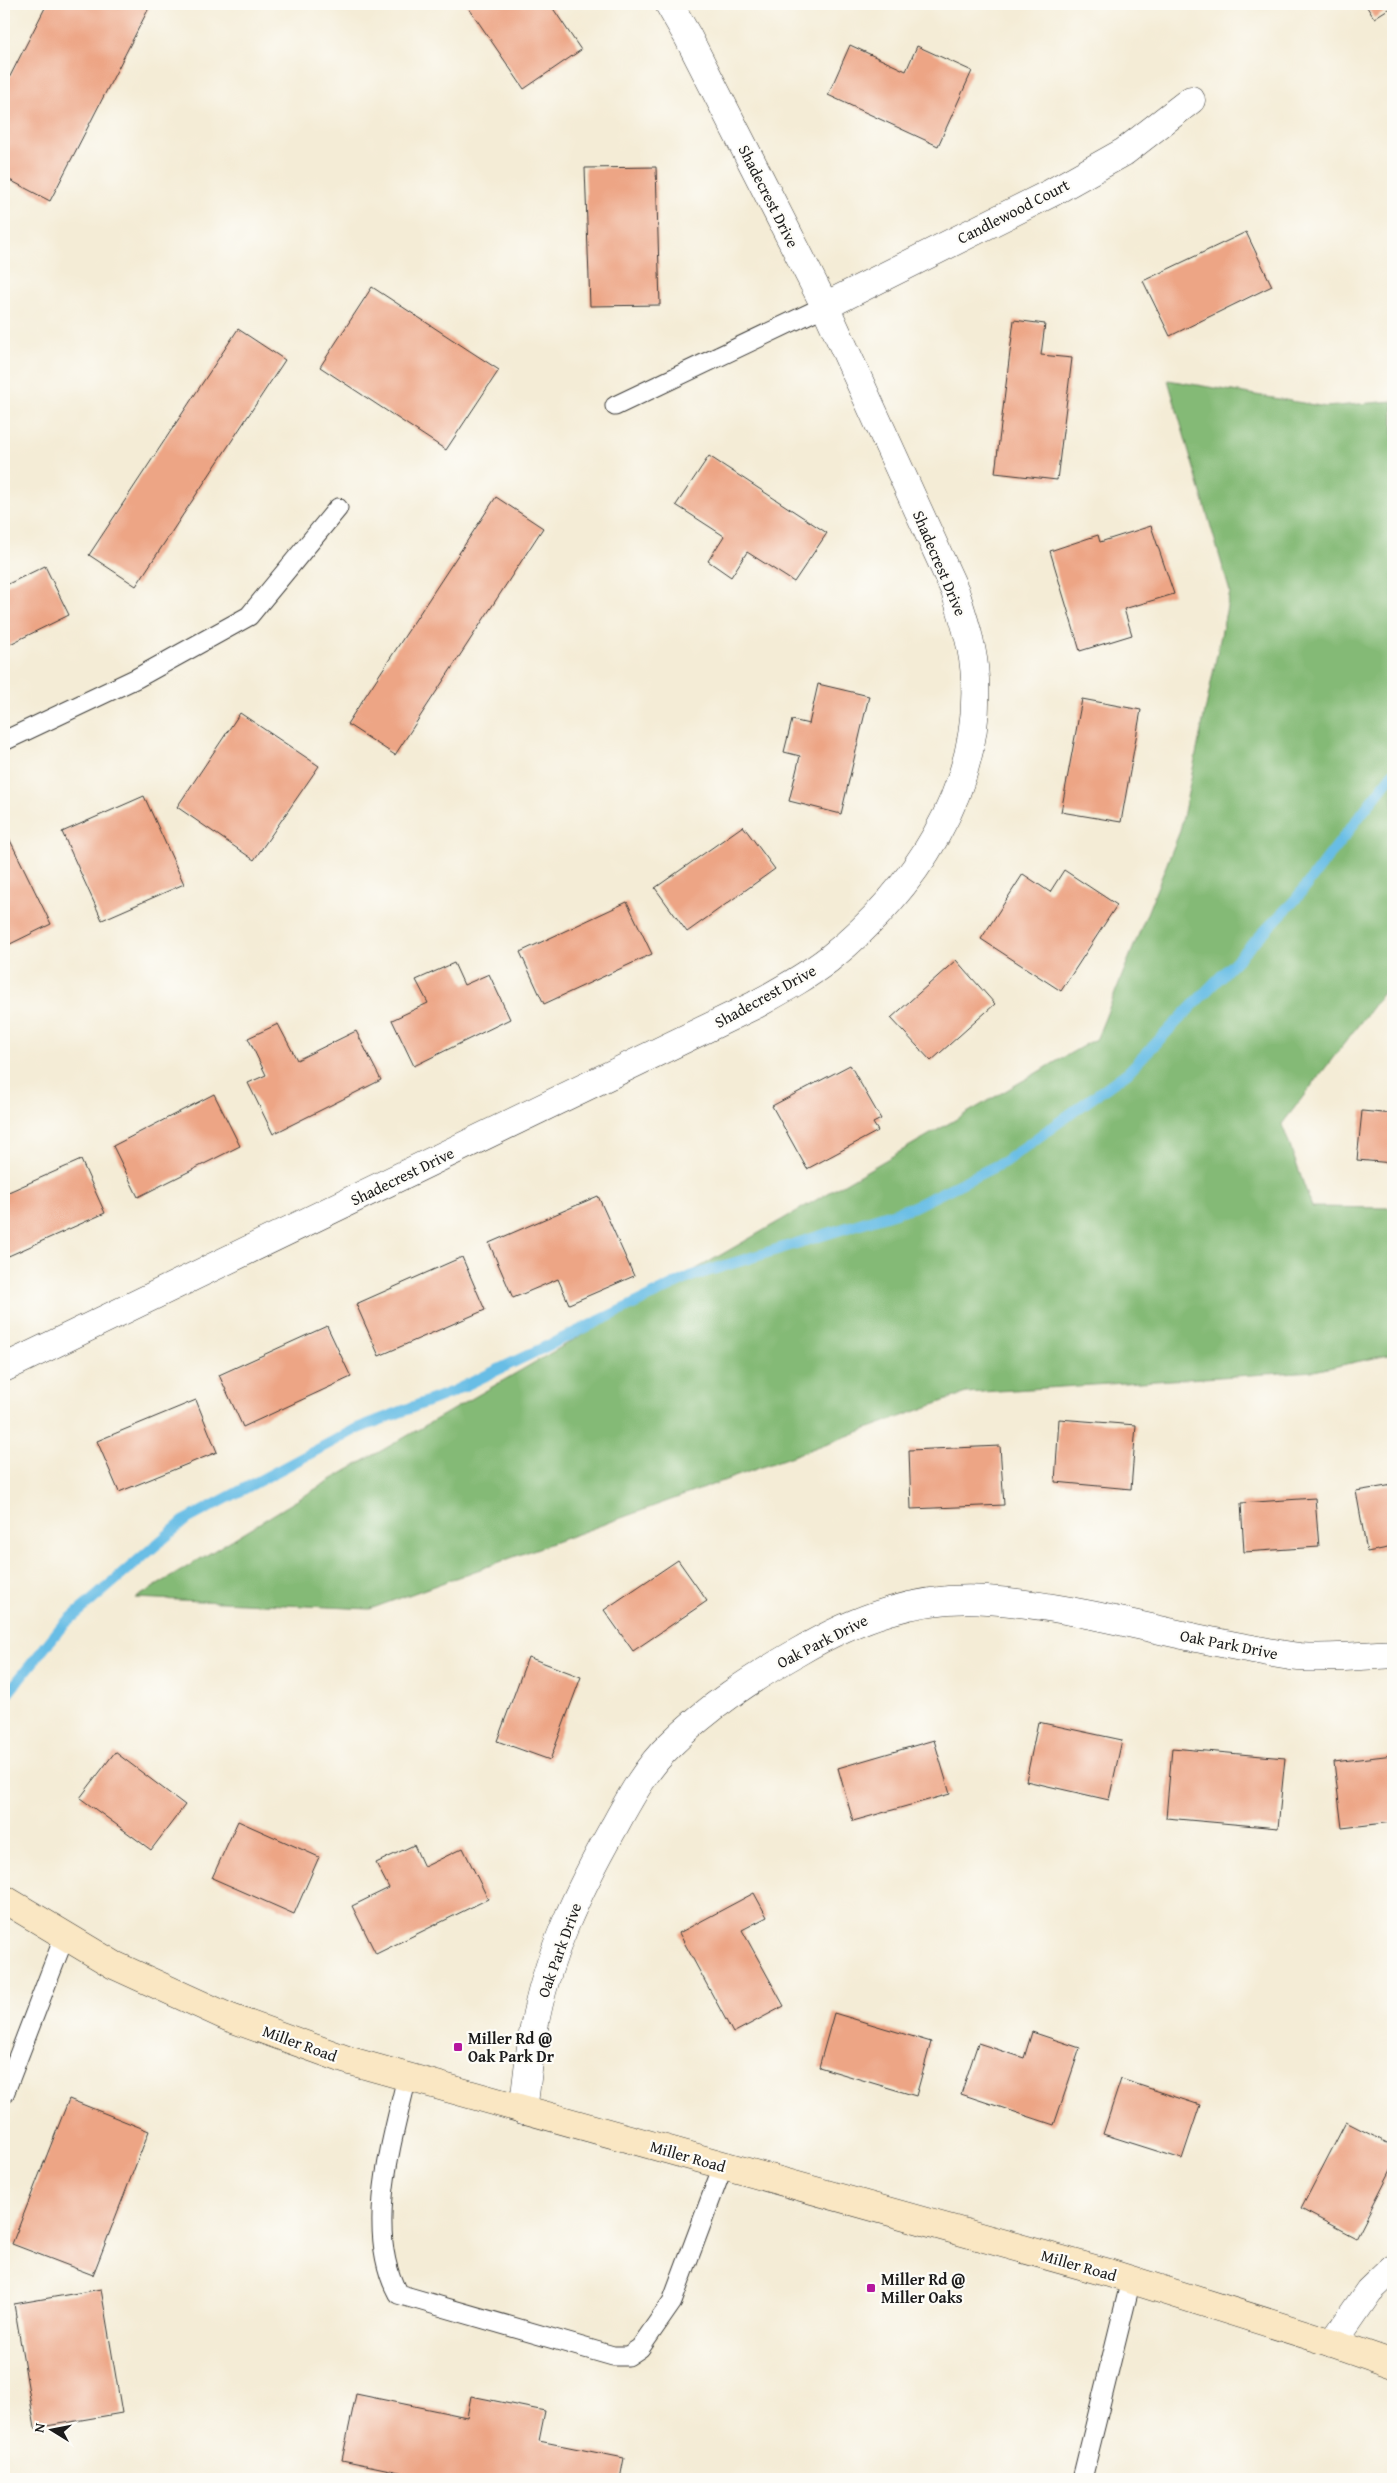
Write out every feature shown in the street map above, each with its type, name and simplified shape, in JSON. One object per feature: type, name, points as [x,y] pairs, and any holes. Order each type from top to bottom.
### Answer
[{"type":"street","name":"Shadecrest Drive","points":[[4,1368],[755,1006],[828,960],[879,914],[926,855],[955,800],[966,771],[976,713],[975,678],[970,637],[955,591],[825,306],[688,37],[669,4]]},
{"type":"street","name":"Candlewood Court","points":[[825,306],[1051,193],[1100,166],[1124,152],[1190,100]]},
{"type":"street","name":"Oak Park Drive","points":[[523,2110],[534,2028],[557,1946],[594,1862],[636,1788],[667,1747],[706,1711],[753,1677],[827,1635],[865,1618],[898,1608],[944,1601],[984,1600],[1053,1606],[1205,1641],[1296,1656],[1331,1658],[1393,1654]]},
{"type":"street","name":"Miller Road","points":[[4,1899],[114,1965],[228,2018],[346,2060],[1131,2280],[1334,2343],[1393,2364]]},
{"type":"street","points":[[1334,2343],[1369,2291],[1393,2268]]},
{"type":"lane","points":[[615,406],[825,306]]},
{"type":"lane","points":[[4,741],[137,678],[249,616],[338,508]]},
{"type":"lane","points":[[4,2094],[65,1935]]},
{"type":"lane","points":[[407,2077],[384,2179],[383,2238],[389,2278],[398,2294],[613,2356],[628,2356],[640,2348],[672,2302],[723,2166]]},
{"type":"lane","points":[[1082,2479],[1131,2280]]},
{"type":"green space","points":[[1168,380],[1326,407],[1393,401],[1393,983],[1390,984],[1282,1124],[1312,1207],[1393,1208],[1393,1354],[1314,1371],[966,1393],[370,1609],[136,1598],[322,1485],[1097,1038],[1180,831],[1230,592]]},
{"type":"building","points":[[47,4],[151,4],[50,201],[4,177],[4,88]]},
{"type":"building","points":[[466,4],[550,4],[581,50],[524,89]]},
{"type":"building","points":[[1365,4],[1393,4],[1393,6],[1374,18]]},
{"type":"building","points":[[850,45],[906,71],[917,46],[972,71],[938,146],[828,95]]},
{"type":"building","points":[[656,167],[660,305],[590,306],[585,168]]},
{"type":"building","points":[[1246,232],[1272,286],[1170,336],[1143,281]]},
{"type":"building","points":[[372,287],[499,370],[446,450],[320,367]]},
{"type":"building","points":[[1014,320],[1045,324],[1041,355],[1072,358],[1057,480],[995,473]]},
{"type":"building","points":[[238,329],[285,360],[136,586],[89,555]]},
{"type":"building","points":[[709,456],[827,533],[794,582],[747,552],[731,577],[708,561],[724,536],[676,505]]},
{"type":"building","points":[[496,497],[543,528],[395,755],[347,724]]},
{"type":"building","points":[[1151,526],[1174,594],[1124,609],[1132,635],[1080,651],[1050,551],[1098,535],[1100,542]]},
{"type":"building","points":[[45,566],[69,615],[4,647],[4,586]]},
{"type":"building","points":[[818,684],[869,696],[841,814],[789,801],[800,756],[784,752],[792,720],[809,724]]},
{"type":"building","points":[[1082,699],[1141,710],[1121,822],[1061,812]]},
{"type":"building","points":[[240,713],[319,766],[254,860],[177,807]]},
{"type":"building","points":[[144,796],[184,884],[102,920],[62,832]]},
{"type":"building","points":[[743,826],[775,869],[687,932],[655,888]]},
{"type":"building","points":[[7,834],[51,924],[4,947],[4,835]]},
{"type":"building","points":[[1064,870],[1117,905],[1061,991],[981,939],[1023,874],[1050,892]]},
{"type":"building","points":[[627,902],[652,954],[544,1004],[520,952]]},
{"type":"building","points":[[956,960],[995,1004],[931,1061],[891,1018]]},
{"type":"building","points":[[454,963],[464,985],[489,974],[510,1019],[414,1066],[392,1020],[428,1003],[416,980]]},
{"type":"building","points":[[278,1024],[297,1060],[356,1031],[381,1080],[273,1134],[248,1083],[266,1075],[248,1038]]},
{"type":"building","points":[[850,1065],[881,1119],[873,1123],[878,1131],[807,1169],[772,1106]]},
{"type":"building","points":[[214,1094],[240,1146],[138,1197],[113,1146]]},
{"type":"building","points":[[1362,1111],[1393,1114],[1393,1163],[1357,1160]]},
{"type":"building","points":[[81,1160],[105,1213],[4,1258],[4,1194]]},
{"type":"building","points":[[598,1196],[634,1276],[569,1304],[558,1279],[513,1298],[489,1243]]},
{"type":"building","points":[[462,1257],[485,1310],[379,1356],[356,1304]]},
{"type":"building","points":[[327,1326],[351,1377],[243,1427],[219,1375]]},
{"type":"building","points":[[196,1400],[217,1452],[119,1492],[97,1441]]},
{"type":"building","points":[[1059,1419],[1136,1425],[1131,1489],[1055,1482]]},
{"type":"building","points":[[1000,1446],[1004,1505],[911,1509],[909,1450]]},
{"type":"building","points":[[1393,1485],[1393,1547],[1367,1552],[1356,1491]]},
{"type":"building","points":[[1315,1498],[1319,1547],[1244,1552],[1241,1503]]},
{"type":"building","points":[[678,1560],[707,1601],[633,1651],[604,1610]]},
{"type":"building","points":[[528,1657],[581,1677],[550,1760],[497,1741]]},
{"type":"building","points":[[1038,1722],[1122,1740],[1109,1800],[1026,1781]]},
{"type":"building","points":[[934,1740],[950,1794],[853,1821],[838,1768]]},
{"type":"building","points":[[1172,1748],[1285,1758],[1278,1828],[1166,1818]]},
{"type":"building","points":[[115,1752],[185,1805],[151,1850],[80,1798]]},
{"type":"building","points":[[1393,1755],[1393,1822],[1342,1828],[1334,1762]]},
{"type":"building","points":[[238,1821],[319,1857],[294,1914],[212,1878]]},
{"type":"building","points":[[414,1845],[424,1867],[463,1848],[488,1899],[376,1954],[352,1906],[389,1888],[376,1863]]},
{"type":"building","points":[[754,1893],[767,1917],[742,1930],[784,2006],[733,2033],[679,1933]]},
{"type":"building","points":[[834,2013],[931,2042],[916,2096],[819,2067]]},
{"type":"building","points":[[1032,2032],[1080,2048],[1054,2125],[961,2094],[978,2043],[1024,2058]]},
{"type":"building","points":[[1121,2079],[1200,2105],[1182,2159],[1103,2134]]},
{"type":"building","points":[[69,2099],[149,2131],[93,2275],[12,2244]]},
{"type":"building","points":[[1346,2122],[1393,2146],[1393,2166],[1356,2238],[1301,2209]]},
{"type":"building","points":[[101,2289],[122,2413],[35,2428],[14,2304]]},
{"type":"building","points":[[356,2394],[467,2417],[471,2396],[545,2411],[539,2441],[624,2458],[620,2479],[433,2479],[342,2460]]},
{"type":"waterway","points":[[4,1698],[62,1626],[184,1521],[356,1429],[452,1392],[692,1276],[913,1207],[1004,1162],[1128,1072],[1295,900],[1393,773]]},
{"type":"place","name":"Miller Rd @ Oak Park Dr","points":[[458,2047]]},
{"type":"place","name":"Miller Rd @ Miller Oaks","points":[[871,2288]]}]
